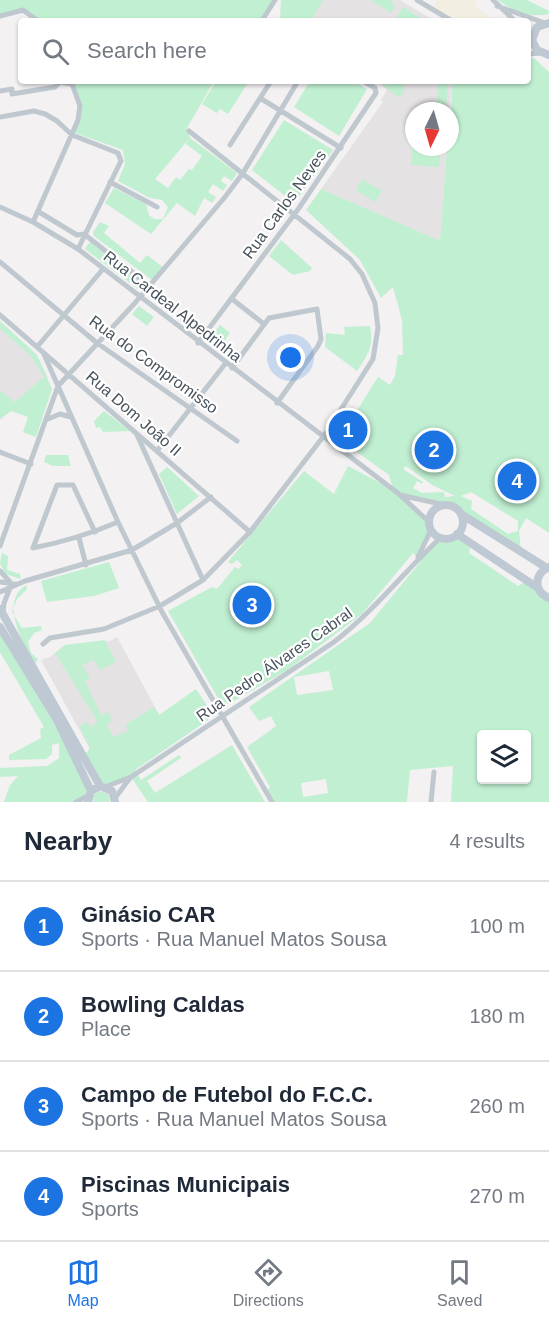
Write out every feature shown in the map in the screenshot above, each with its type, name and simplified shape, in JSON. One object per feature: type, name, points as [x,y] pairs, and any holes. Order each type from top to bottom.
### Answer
[{"type":"main road","points":[[545,54],[534,45],[531,33],[537,27],[547,23]]},
{"type":"main road","points":[[538,588],[537,579],[548,567],[461,514],[454,507],[445,505],[435,509],[431,526],[441,537],[457,534],[538,588],[549,598]]},
{"type":"main road","points":[[457,534],[463,525],[461,514]]},
{"type":"main road","points":[[0,609],[3,618],[103,786],[112,791],[115,800]]},
{"type":"main road","points":[[0,627],[57,720],[89,796],[103,786]]},
{"type":"street","points":[[264,18],[275,0]]},
{"type":"street","points":[[417,0],[447,18]]},
{"type":"street","points":[[492,0],[511,18]]},
{"type":"street","points":[[497,6],[547,23]]},
{"type":"street","points":[[0,16],[23,10],[34,18]]},
{"type":"street","points":[[38,84],[38,90]]},
{"type":"street","points":[[0,91],[12,89],[12,94],[55,87],[58,84]]},
{"type":"street","points":[[33,222],[72,135],[80,106],[72,84]]},
{"type":"street","points":[[230,145],[269,84]]},
{"type":"street","points":[[0,546],[48,419],[58,386],[140,298],[243,173],[296,84]]},
{"type":"street","name":"Rua Carlos Neves","points":[[198,343],[341,148],[376,93],[375,88],[368,84]]},
{"type":"street","points":[[260,98],[341,148]]},
{"type":"street","points":[[0,117],[34,111],[57,121],[72,135],[118,153],[121,161],[78,249]]},
{"type":"street","points":[[43,644],[50,638],[104,629],[160,606],[203,580],[250,532],[322,437],[361,382],[373,360],[378,328],[375,303],[362,274],[336,246],[189,130]]},
{"type":"street","points":[[110,182],[157,207]]},
{"type":"street","name":"Rua Cardeal Alpedrinha","points":[[0,207],[33,222],[78,249],[225,364],[399,494],[431,526]]},
{"type":"street","name":"Rua Cardeal Alpedrinha","points":[[39,212],[77,235],[84,234],[150,285]]},
{"type":"street","name":"Rua do Compromisso","points":[[0,262],[97,343],[237,441]]},
{"type":"street","points":[[37,346],[103,269]]},
{"type":"street","points":[[232,299],[264,324]]},
{"type":"street","points":[[232,368],[269,318],[318,309],[321,339],[318,346],[277,403]]},
{"type":"street","name":"Rua Dom João II","points":[[0,315],[250,532]]},
{"type":"street","points":[[43,352],[118,522],[160,606],[272,802]]},
{"type":"street","points":[[157,451],[225,364]]},
{"type":"street","points":[[48,419],[60,414],[71,417]]},
{"type":"street","points":[[135,431],[203,580]]},
{"type":"street","points":[[0,452],[31,464]]},
{"type":"street","points":[[94,532],[73,485],[57,485],[33,548],[79,538],[94,532],[118,522]]},
{"type":"street","points":[[399,494],[445,505]]},
{"type":"street","points":[[0,592],[13,585],[132,550],[177,524],[211,497]]},
{"type":"street","points":[[417,558],[431,526]]},
{"type":"street","points":[[417,558],[441,537]]},
{"type":"street","points":[[79,538],[86,565]]},
{"type":"street","name":"Rua Pedro Álvares Cabral","points":[[131,777],[334,642],[378,605],[417,558]]},
{"type":"street","points":[[0,571],[13,585]]},
{"type":"street","points":[[0,582],[13,585]]},
{"type":"street","points":[[3,618],[4,603],[13,585]]},
{"type":"street","points":[[431,802],[434,772]]},
{"type":"street","points":[[103,786],[131,777]]},
{"type":"street","points":[[115,800],[131,777]]},
{"type":"street","points":[[76,802],[89,796]]},
{"type":"shaded area","points":[[281,0],[400,0],[430,18],[280,18]]},
{"type":"shaded area","points":[[381,84],[452,84],[451,102],[405,102],[405,156],[446,156],[440,242],[321,189],[383,102],[381,100],[387,90]]},
{"type":"shaded area","points":[[0,321],[37,355],[48,378],[0,420]]},
{"type":"shaded area","points":[[117,637],[162,720],[97,762],[41,660],[50,657],[65,645],[110,641]]},
{"type":"green space","points":[[0,0],[275,0],[264,18],[32,18],[20,12],[0,16]]},
{"type":"green space","points":[[281,0],[323,0],[314,18],[280,18]]},
{"type":"green space","points":[[371,0],[390,0],[395,6],[391,13]]},
{"type":"green space","points":[[498,0],[527,0],[549,11],[549,14],[522,13]]},
{"type":"green space","points":[[403,7],[421,18],[398,18]]},
{"type":"green space","points":[[531,58],[534,58],[549,72],[549,533],[526,518],[519,531],[521,551],[454,507],[400,495],[430,523],[431,530],[418,556],[441,537],[457,534],[471,545],[469,553],[518,586],[526,581],[549,598],[549,802],[451,802],[453,766],[410,770],[407,802],[272,802],[266,791],[270,787],[247,747],[276,726],[271,716],[259,721],[249,707],[370,623],[421,561],[413,553],[362,614],[286,671],[223,707],[168,611],[212,587],[217,589],[235,567],[239,569],[242,565],[237,560],[232,564],[228,562],[304,471],[334,494],[348,466],[390,488],[392,486],[389,475],[339,439],[378,377],[390,385],[395,376],[398,355],[403,355],[402,320],[393,287],[381,298],[360,260],[306,210],[321,189],[440,241],[446,156],[459,156],[459,102],[451,102],[452,84],[531,84]],"holes":[[[406,466],[432,485],[455,496],[445,497],[444,492],[422,493],[413,488],[417,481],[422,484],[423,482],[403,469]],[[471,492],[518,521],[518,531],[508,534],[471,509],[472,501],[461,496]],[[329,671],[333,690],[297,695],[294,677]],[[326,779],[328,793],[303,797],[301,783]]]},
{"type":"green space","points":[[68,84],[212,84],[187,128],[190,138],[237,173],[232,181],[224,176],[221,181],[227,185],[223,191],[213,184],[208,192],[216,197],[212,203],[204,198],[195,216],[177,203],[151,234],[105,203],[114,188],[146,204],[149,215],[154,219],[163,219],[168,207],[162,200],[150,198],[118,181],[125,164],[123,150],[75,133],[78,96]],"holes":[[[189,139],[186,144],[202,156],[192,170],[189,169],[180,180],[176,177],[168,188],[155,179]]]},
{"type":"green space","points":[[214,84],[247,84],[228,114],[220,109],[217,113],[202,104]]},
{"type":"green space","points":[[308,84],[359,84],[367,89],[339,136],[294,107]]},
{"type":"green space","points":[[382,84],[404,84],[404,93],[399,97]]},
{"type":"green space","points":[[438,84],[448,84],[446,102],[437,102]]},
{"type":"green space","points":[[284,120],[333,150],[294,203],[252,170]]},
{"type":"green space","points":[[412,156],[440,156],[439,167],[411,165]]},
{"type":"green space","points":[[362,179],[382,191],[375,202],[356,190]]},
{"type":"green space","points":[[100,222],[109,226],[104,233],[140,263],[147,255],[164,268],[152,280],[94,236],[93,232]]},
{"type":"green space","points":[[281,240],[312,268],[310,271],[293,275],[269,256]]},
{"type":"green space","points":[[90,242],[147,286],[143,293],[85,249]]},
{"type":"green space","points":[[139,306],[154,317],[147,326],[132,314]]},
{"type":"green space","points":[[0,321],[37,355],[52,389],[36,437],[23,432],[28,417],[11,411],[0,419],[0,391],[15,402],[44,377],[30,355],[0,329]]},
{"type":"green space","points":[[220,325],[230,333],[218,350],[207,341]]},
{"type":"green space","points":[[370,326],[369,350],[357,371],[325,347],[326,333],[345,335],[344,327]]},
{"type":"green space","points":[[104,411],[130,431],[103,432],[100,427],[96,428],[94,421]]},
{"type":"green space","points":[[46,455],[68,455],[71,466],[53,466],[44,462]]},
{"type":"green space","points":[[167,467],[199,496],[177,514],[159,474]]},
{"type":"green space","points":[[2,553],[8,556],[7,570],[20,574],[21,579],[5,574],[0,563]]},
{"type":"green space","points":[[109,562],[119,588],[94,596],[47,602],[41,581]]},
{"type":"green space","points":[[26,585],[27,589],[17,599],[14,607],[18,592]]},
{"type":"green space","points":[[15,616],[22,628],[41,626],[42,630],[34,633],[28,642],[31,653],[38,659],[35,664],[19,633]]},
{"type":"green space","points":[[0,627],[46,701],[91,791],[76,802],[4,802],[10,785],[18,776],[0,777],[0,768],[47,766],[59,758],[59,743],[52,745],[52,754],[46,759],[9,760],[9,755],[41,738],[40,729],[44,727],[0,652]]},
{"type":"green space","points":[[105,640],[116,662],[100,670],[94,660],[82,665],[90,678],[85,681],[101,715],[108,712],[112,720],[107,725],[113,737],[128,731],[126,726],[128,723],[154,707],[159,715],[196,689],[214,716],[135,770],[141,780],[179,755],[181,758],[147,781],[155,793],[232,745],[265,802],[148,802],[131,777],[105,787],[85,755],[90,748],[79,726],[88,722],[90,727],[98,722],[55,653],[65,645]]},
{"type":"green space","points":[[99,791],[108,794],[110,802],[93,802],[94,795]]},
{"type":"sand","points":[[437,0],[475,0],[477,7],[490,18],[447,18],[432,9]]},
{"type":"place","name":"Ginásio CAR","points":[[348,430]]},
{"type":"place","name":"Bowling Caldas","points":[[434,450]]},
{"type":"place","name":"Piscinas Municipais","points":[[517,481]]},
{"type":"place","name":"Campo de Futebol do F.C.C.","points":[[252,605]]}]
